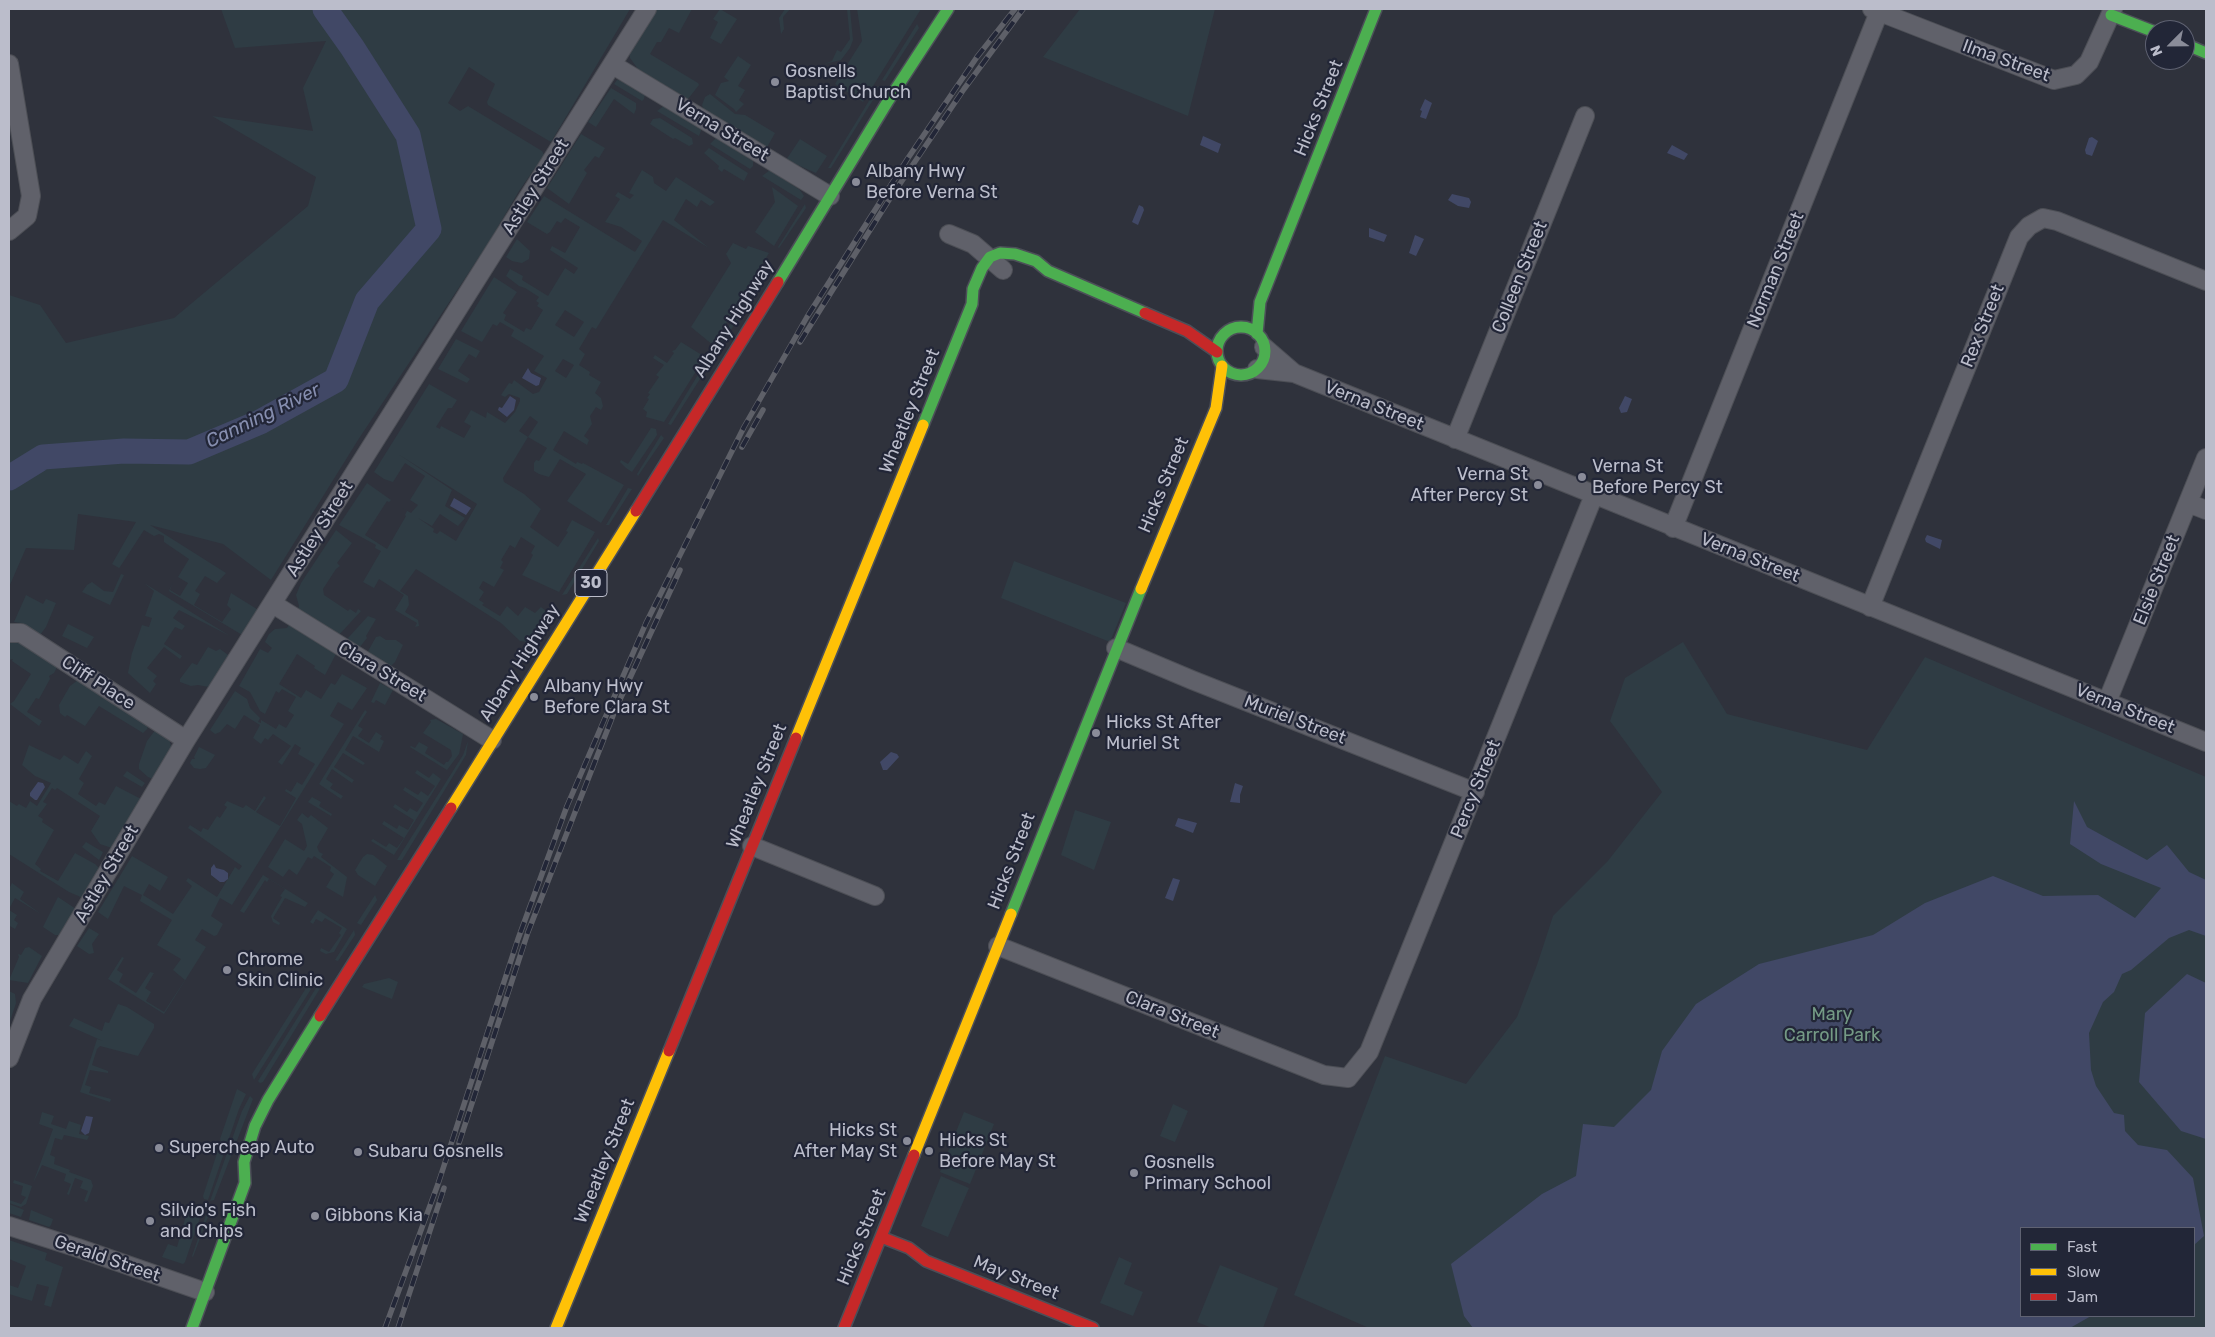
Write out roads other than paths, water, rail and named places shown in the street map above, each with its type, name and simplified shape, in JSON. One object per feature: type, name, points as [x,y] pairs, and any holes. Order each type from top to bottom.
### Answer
[{"type":"main road","name":"Albany Highway","points":[[192,1328],[194,1288],[244,1183],[244,1162],[255,1126],[268,1100],[948,9]]},
{"type":"main road","name":"Hicks Street","points":[[1233,329],[1260,302],[1376,9]]},
{"type":"main road","points":[[2112,12],[2145,27]]},
{"type":"main road","points":[[990,257],[1000,253],[1016,254],[1036,261],[1048,271],[1187,331],[1217,352]]},
{"type":"main road","name":"Wheatley Street","points":[[556,1328],[972,304],[974,289],[982,268],[990,257]]},
{"type":"main road","points":[[1031,272],[1048,271]]},
{"type":"main road","points":[[972,304],[1000,275]]},
{"type":"main road","name":"Hicks Street","points":[[1260,302],[1261,340]]},
{"type":"main road","points":[[1187,331],[1245,328],[1261,340],[1262,362],[1252,372],[1233,374],[1222,366],[1217,352],[1220,340],[1233,329]]},
{"type":"main road","name":"Hicks Street","points":[[844,1328],[879,1254],[881,1237],[1116,648],[1216,408],[1222,366]]},
{"type":"main road","name":"Hicks Street","points":[[1216,408],[1252,372]]},
{"type":"main road","name":"Albany Highway","points":[[232,1176],[244,1162]]},
{"type":"main road","name":"May Street","points":[[881,1237],[909,1248],[926,1261],[1092,1328]]},
{"type":"main road","name":"May Street","points":[[906,1262],[926,1261]]},
{"type":"street","name":"Astley Street","points":[[9,1058],[32,1000],[186,740],[647,9]]},
{"type":"street","name":"Ilma Street","points":[[1875,10],[2054,80],[2068,78],[2084,69],[2112,12]]},
{"type":"street","name":"Norman Street","points":[[1673,528],[1875,10]]},
{"type":"street","points":[[9,64],[32,196],[27,216],[9,231]]},
{"type":"street","name":"Verna Street","points":[[613,65],[830,196]]},
{"type":"street","name":"Colleen Street","points":[[1455,439],[1585,116]]},
{"type":"street","name":"Rex Street","points":[[1870,606],[2019,237],[2028,226],[2043,218],[2057,221],[2206,282]]},
{"type":"street","points":[[949,234],[973,244],[990,257],[1000,275]]},
{"type":"street","name":"Verna Street","points":[[1261,340],[1294,373]]},
{"type":"street","name":"Verna Street","points":[[1252,372],[1294,373],[1673,528],[2206,742]]},
{"type":"street","name":"Elsie Street","points":[[2107,702],[2206,458]]},
{"type":"street","name":"Percy Street","points":[[1348,1078],[1369,1052],[1594,495]]},
{"type":"street","points":[[2188,503],[2206,510]]},
{"type":"street","name":"Clara Street","points":[[273,604],[492,740]]},
{"type":"street","name":"Cliff Place","points":[[9,633],[21,634],[186,740]]},
{"type":"street","name":"Muriel Street","points":[[1116,648],[1475,792]]},
{"type":"street","points":[[752,846],[875,896]]},
{"type":"street","name":"Clara Street","points":[[998,946],[1324,1075],[1348,1078]]},
{"type":"street","name":"Gerald Street","points":[[9,1226],[194,1288]]},
{"type":"water","points":[[1425,99],[1432,103],[1426,119],[1420,117],[1422,111],[1420,110]]},
{"type":"water","points":[[1203,136],[1221,144],[1218,153],[1200,145]]},
{"type":"water","points":[[2092,137],[2098,141],[2092,156],[2086,154],[2085,150],[2089,138]]},
{"type":"water","points":[[1672,145],[1688,154],[1684,160],[1667,153]]},
{"type":"water","points":[[1452,194],[1469,198],[1471,202],[1469,208],[1458,206],[1448,200]]},
{"type":"water","points":[[1139,205],[1144,210],[1138,225],[1132,222]]},
{"type":"water","points":[[1369,228],[1387,235],[1384,242],[1369,237]]},
{"type":"water","points":[[1415,235],[1424,239],[1416,256],[1409,253]]},
{"type":"water","points":[[528,368],[531,373],[541,378],[539,385],[536,386],[522,378]]},
{"type":"water","points":[[510,396],[516,400],[514,410],[507,417],[498,410],[499,407],[502,408]]},
{"type":"water","points":[[1625,396],[1632,399],[1627,412],[1621,413],[1619,408]]},
{"type":"water","points":[[454,498],[471,508],[466,515],[450,506]]},
{"type":"water","points":[[1927,535],[1942,540],[1940,549],[1926,542]]},
{"type":"water","points":[[891,752],[899,757],[887,770],[883,770],[880,762]]},
{"type":"water","points":[[38,782],[43,783],[45,787],[37,800],[35,800],[30,796],[30,793]]},
{"type":"water","points":[[1235,783],[1243,786],[1240,803],[1230,802]]},
{"type":"water","points":[[2074,801],[2087,827],[2147,860],[2167,845],[2189,872],[2206,880],[2206,936],[2189,930],[2169,938],[2131,970],[2122,974],[2114,992],[2103,1002],[2089,1033],[2091,1070],[2096,1086],[2114,1113],[2124,1115],[2125,1131],[2138,1145],[2167,1150],[2193,1178],[2204,1236],[2195,1244],[2195,1227],[2020,1227],[2020,1317],[2089,1317],[2070,1328],[1473,1328],[1464,1316],[1451,1264],[1542,1194],[1576,1176],[1583,1124],[1614,1127],[1651,1090],[1662,1051],[1696,1004],[1759,964],[1873,935],[1925,903],[1993,876],[2043,896],[2098,895],[2135,918],[2161,888],[2101,864],[2070,844]]},
{"type":"water","points":[[1178,818],[1197,823],[1193,833],[1175,826]]},
{"type":"water","points":[[214,864],[216,868],[228,873],[228,879],[224,882],[220,882],[211,875],[211,868]]},
{"type":"water","points":[[1173,878],[1180,880],[1173,901],[1165,898]]},
{"type":"water","points":[[2187,974],[2206,983],[2206,1139],[2181,1131],[2139,1082],[2145,1013]]},
{"type":"water","points":[[86,1116],[93,1117],[89,1133],[85,1135],[81,1131]]},
{"type":"waterway","name":"Canning River","points":[[9,478],[43,457],[124,451],[189,452],[260,422],[336,380],[367,301],[429,229],[408,135],[352,47],[325,9]]},
{"type":"railway","points":[[385,1328],[438,1184],[518,939],[567,806],[646,623],[744,427],[807,317],[908,158],[977,57],[1015,9]]},
{"type":"railway","points":[[800,342],[887,203],[964,89],[1023,9]]},
{"type":"railway","points":[[742,447],[763,410]]},
{"type":"railway","points":[[459,1143],[528,932],[616,708],[680,570]]},
{"type":"railway","points":[[398,1328],[444,1188]]},
{"type":"place","name":"Gosnells Baptist Church","points":[[775,82]]},
{"type":"place","name":"Albany Hwy Before Verna St","points":[[856,182]]},
{"type":"place","name":"Verna St Before Percy St","points":[[1582,477]]},
{"type":"place","name":"Verna St After Percy St","points":[[1538,485]]},
{"type":"place","name":"Albany Hwy Before Clara St","points":[[534,697]]},
{"type":"place","name":"Hicks St After Muriel St","points":[[1096,733]]},
{"type":"place","name":"Chrome Skin Clinic","points":[[227,970]]},
{"type":"place","name":"Hicks St After May St","points":[[907,1141]]},
{"type":"place","name":"Supercheap Auto","points":[[159,1148]]},
{"type":"place","name":"Hicks St Before May St","points":[[929,1151]]},
{"type":"place","name":"Subaru Gosnells","points":[[358,1152]]},
{"type":"place","name":"Gosnells Primary School","points":[[1134,1173]]},
{"type":"place","name":"Gibbons Kia","points":[[315,1216]]},
{"type":"place","name":"Silvio's Fish and Chips","points":[[150,1221]]},
{"type":"park label","name":"Mary Carroll Park","points":[[1832,1025]]}]
